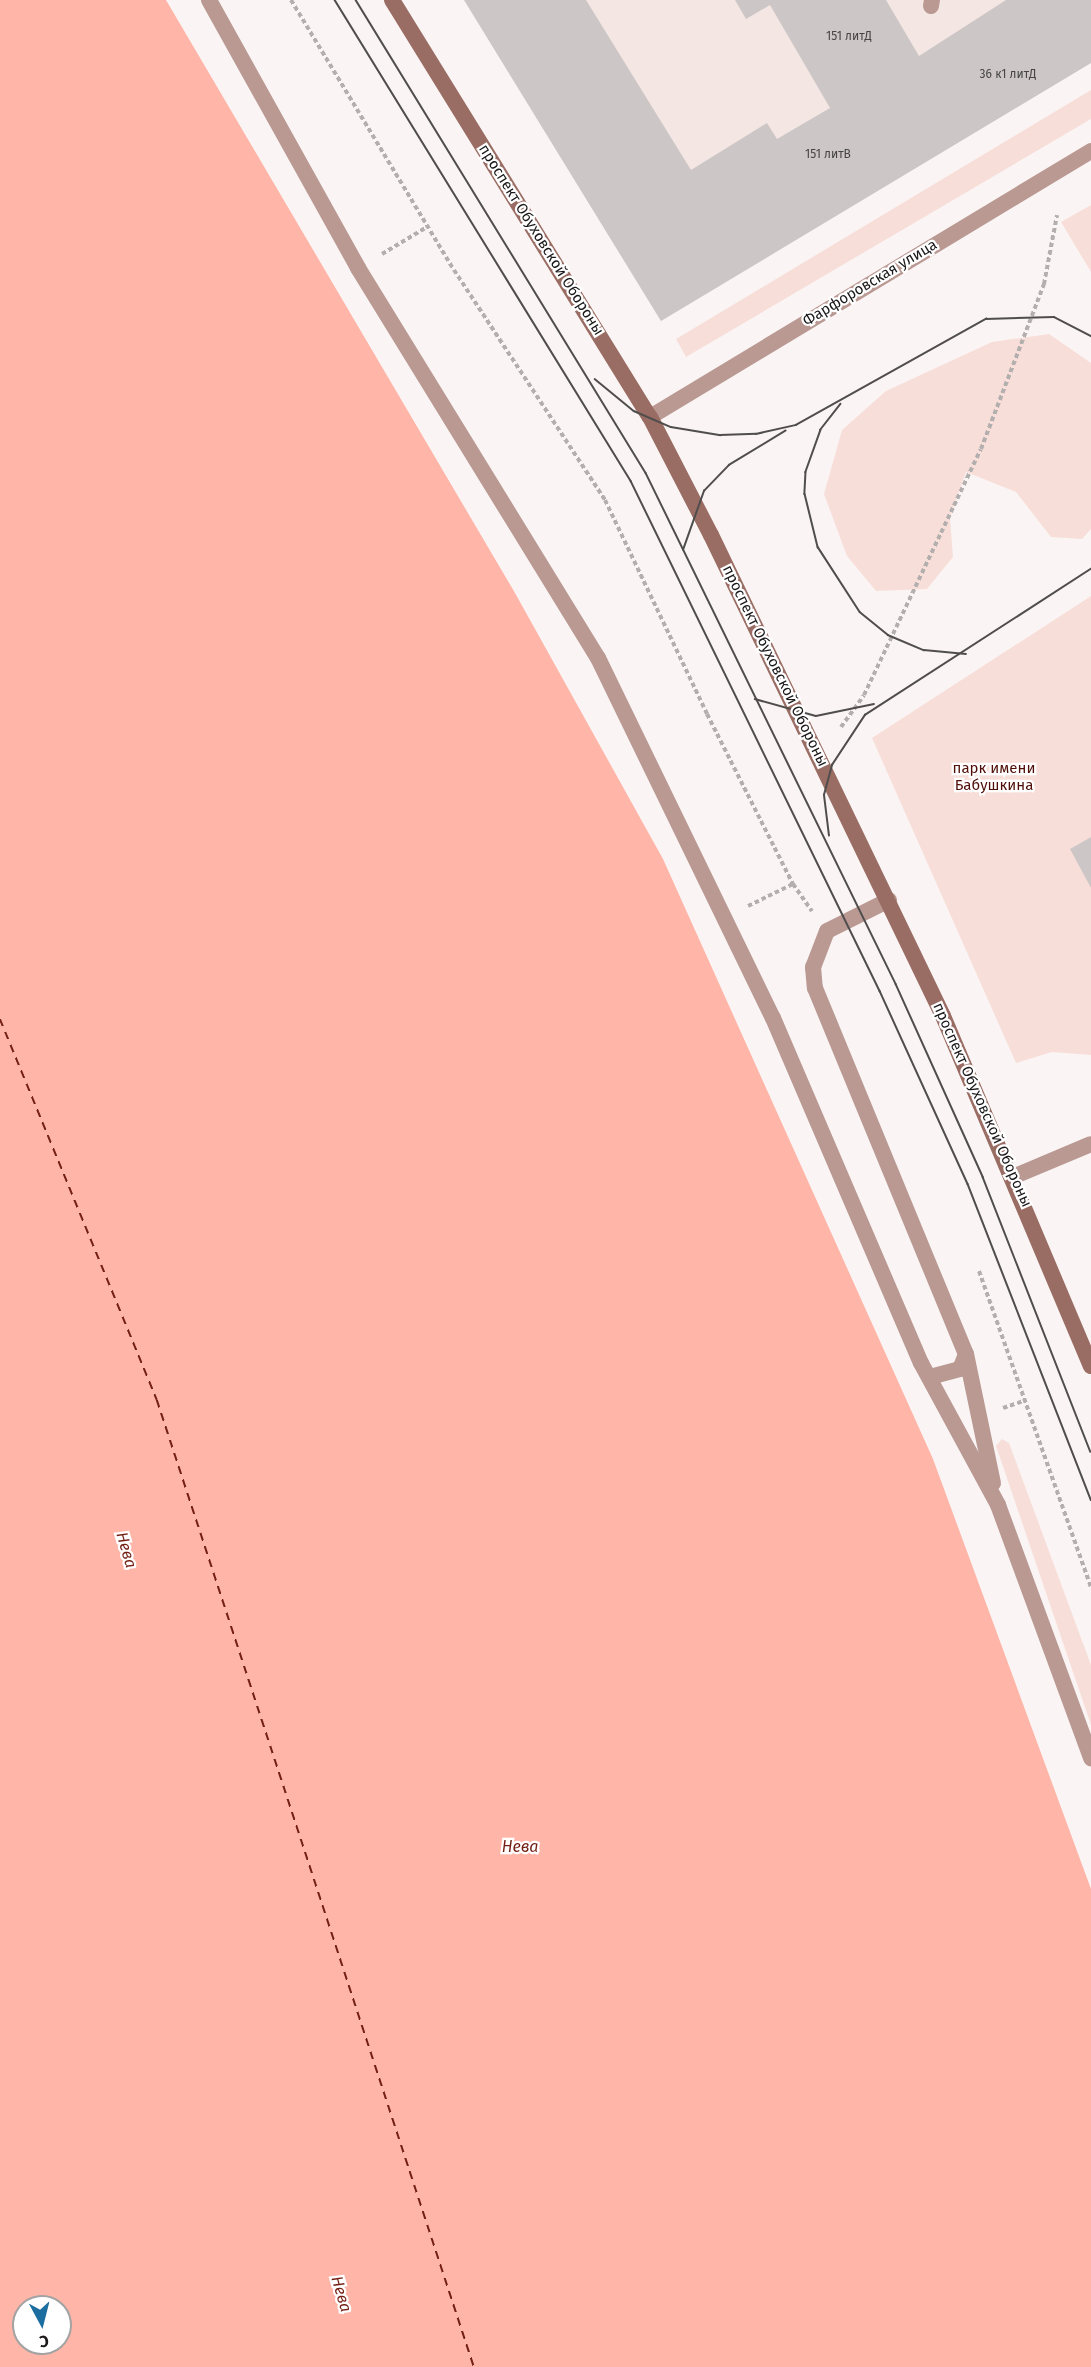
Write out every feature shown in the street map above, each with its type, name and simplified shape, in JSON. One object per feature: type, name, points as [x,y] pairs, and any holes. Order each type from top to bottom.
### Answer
[{"type":"main road","name":"проспект Обуховской Обороны","points":[[392,0],[650,417],[889,900],[1015,1176],[1091,1364]]},
{"type":"street","points":[[209,0],[358,268],[598,658],[773,1018],[930,1377],[998,1505],[1091,1758]]},
{"type":"street","name":"Фарфоровская улица","points":[[650,417],[1091,152]]},
{"type":"street","points":[[889,900],[827,931],[813,967],[821,1009],[966,1354],[998,1505]]},
{"type":"street","points":[[1015,1176],[1091,1144]]},
{"type":"street","points":[[930,1377],[960,1368],[966,1354]]},
{"type":"path","points":[[291,0],[427,227],[605,500],[793,884],[827,931]]},
{"type":"path","points":[[841,727],[864,695],[981,449],[1044,285],[1057,215]]},
{"type":"path","points":[[390,249],[427,227]]},
{"type":"path","points":[[755,902],[793,884]]},
{"type":"path","points":[[979,1271],[1091,1587]]},
{"type":"path","points":[[994,1412],[1026,1400]]},
{"type":"shaded area","points":[[464,0],[1091,0],[1091,63],[661,321]]},
{"type":"green space","points":[[1091,90],[1091,119],[686,357],[676,339]]},
{"type":"green space","points":[[1091,205],[1091,272],[1061,222]]},
{"type":"green space","points":[[1049,334],[1091,363],[1091,529],[1082,539],[1051,537],[1016,492],[966,472],[950,518],[953,557],[927,589],[876,591],[847,556],[824,494],[842,430],[886,391],[992,342]]},
{"type":"green space","name":"парк имени Бабушкина","points":[[1091,596],[1091,1055],[1052,1052],[1016,1063],[872,738]]},
{"type":"green space","points":[[1002,1439],[1009,1443],[1091,1665],[1091,1725],[996,1446]]},
{"type":"water","name":"Нева","points":[[0,0],[166,0],[515,593],[663,859],[933,1459],[1091,1889],[1091,2367],[0,2367]]},
{"type":"building","points":[[464,0],[586,0],[691,170],[767,123],[777,139],[830,108],[770,5],[746,19],[735,0],[886,0],[919,56],[1006,0],[1091,0],[1091,63],[661,321]]},
{"type":"building","points":[[1091,837],[1091,888],[1070,849]]},
{"type":"ferry route","points":[[0,1019],[157,1400],[474,2367]]},
{"type":"tram line","points":[[335,0],[631,481],[880,991],[968,1184],[1091,1500]]},
{"type":"tram line","points":[[356,0],[646,473],[896,984],[983,1177],[1091,1452]]},
{"type":"tram line","points":[[595,379],[634,411],[671,427],[720,435],[756,434],[796,425],[986,319],[1054,317],[1091,336]]},
{"type":"tram line","points":[[841,404],[821,430],[806,472],[805,494],[818,547],[860,612],[888,635],[924,650],[966,654]]},
{"type":"tram line","points":[[683,550],[704,491],[729,465],[785,431]]},
{"type":"tram line","points":[[829,836],[824,795],[832,765],[865,715],[1091,569]]},
{"type":"tram line","points":[[755,699],[816,716],[874,704]]}]
